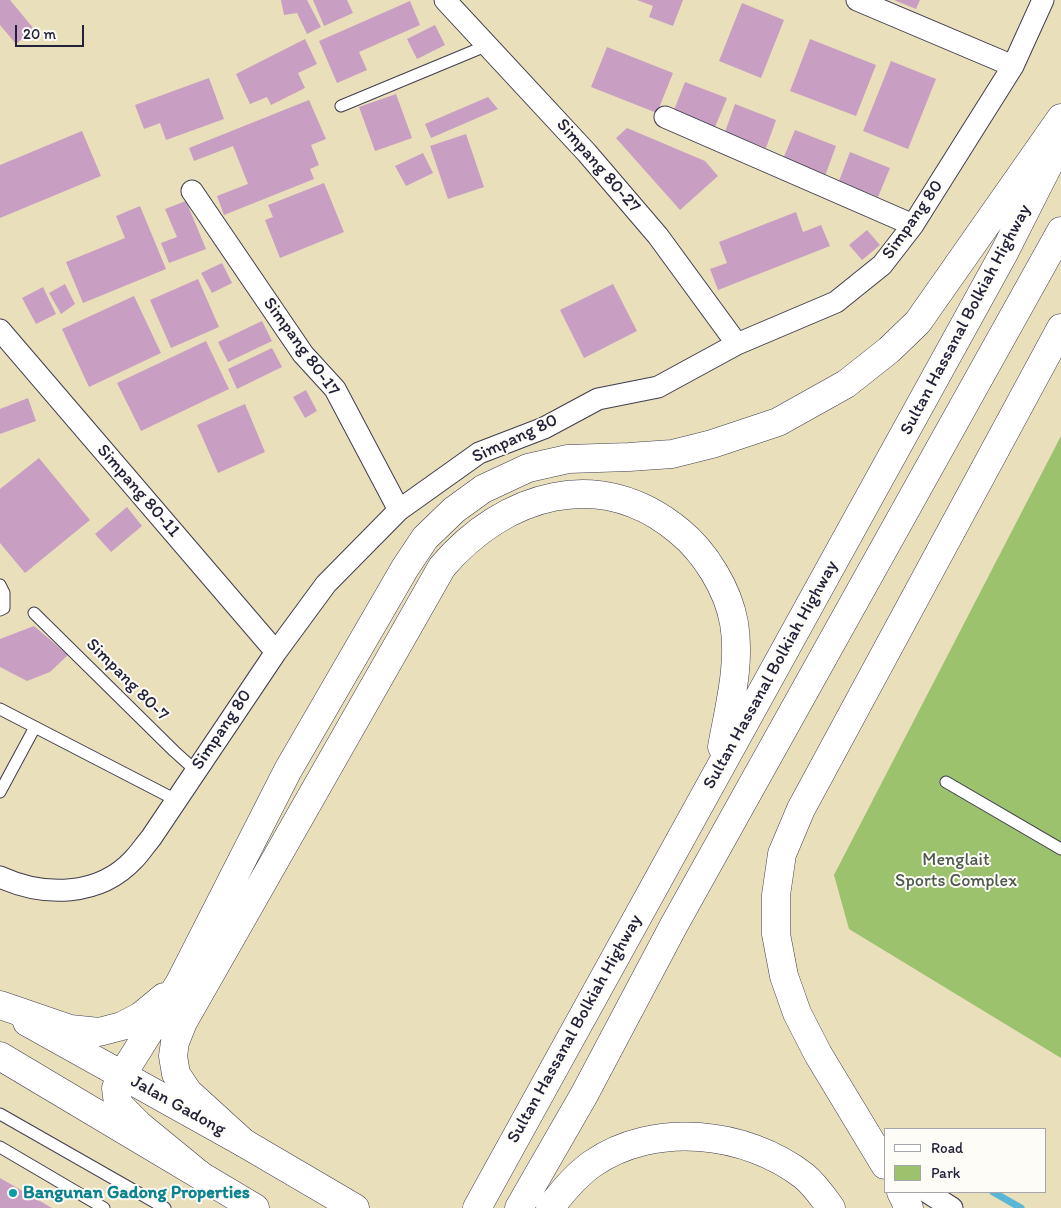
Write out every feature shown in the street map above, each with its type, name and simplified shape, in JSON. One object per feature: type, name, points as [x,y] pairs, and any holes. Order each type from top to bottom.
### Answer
[{"type":"main road","points":[[200,1175],[139,1125],[118,1104],[116,1088],[122,1075],[179,984],[288,770],[375,618],[425,538],[454,510],[483,489],[528,468],[568,458],[672,454],[712,444],[778,422],[846,384],[889,350],[918,322],[1061,118]]},
{"type":"main road","name":"Sultan Hassanal Bolkiah Highway","points":[[477,1208],[718,768],[1004,253],[1061,139]]},
{"type":"main road","name":"Sultan Hassanal Bolkiah Highway","points":[[519,1208],[584,1095],[674,925],[1061,231]]},
{"type":"main road","points":[[882,1158],[818,1054],[797,1013],[784,976],[776,934],[776,895],[782,854],[801,809],[1061,328]]},
{"type":"main road","points":[[244,1143],[188,1092],[176,1074],[173,1056],[175,1042],[183,1022],[442,567],[456,550],[474,534],[494,520],[517,508],[546,498],[574,493],[601,494],[645,507],[667,520],[690,540],[707,560],[723,589],[734,623],[736,661],[718,768]]},
{"type":"main road","points":[[0,1006],[70,1030],[99,1032],[122,1026],[141,1016],[179,984]]},
{"type":"main road","name":"Jalan Gadong","points":[[0,1006],[244,1143],[355,1208]]},
{"type":"main road","points":[[0,1056],[255,1208]]},
{"type":"main road","points":[[550,1208],[572,1181],[592,1164],[614,1152],[634,1144],[684,1137],[734,1141],[756,1149],[781,1161],[805,1177],[826,1201]]},
{"type":"main road","points":[[902,1193],[909,1208]]},
{"type":"street","name":"Simpang 80-27","points":[[445,0],[587,153],[658,236],[737,344]]},
{"type":"street","points":[[857,0],[1013,66]]},
{"type":"street","name":"Simpang 80","points":[[0,877],[37,889],[64,891],[87,887],[112,877],[133,860],[151,838],[276,652],[326,584],[399,510],[478,453],[544,428],[598,399],[658,387],[737,344],[836,302],[882,265],[913,225],[1013,66],[1043,0]]},
{"type":"street","points":[[665,117],[913,225]]},
{"type":"street","name":"Simpang 80-17","points":[[192,191],[303,354],[335,389],[399,510]]},
{"type":"street","name":"Simpang 80-11","points":[[0,330],[276,652]]},
{"type":"street","points":[[929,1193],[952,1208]]},
{"type":"lane","points":[[341,106],[488,45]]},
{"type":"lane","points":[[0,585],[4,593],[4,608],[0,610]]},
{"type":"lane","name":"Simpang 80-7","points":[[34,612],[195,770]]},
{"type":"lane","points":[[0,708],[176,800]]},
{"type":"lane","points":[[0,792],[35,727]]},
{"type":"lane","points":[[946,782],[1061,849]]},
{"type":"lane","points":[[0,1114],[165,1208]]},
{"type":"lane","points":[[0,1147],[104,1208]]},
{"type":"green space","name":"Menglait Sports Complex","points":[[1061,436],[1061,1058],[849,929],[834,875]]},
{"type":"building","points":[[0,0],[10,0],[34,29],[16,44],[0,25]]},
{"type":"building","points":[[281,0],[307,0],[321,27],[307,34],[297,13],[284,15]]},
{"type":"building","points":[[313,0],[347,0],[353,13],[324,26]]},
{"type":"building","points":[[637,0],[683,0],[673,26],[649,17],[653,6]]},
{"type":"building","points":[[894,0],[920,0],[916,9]]},
{"type":"building","points":[[410,1],[420,25],[359,52],[367,70],[337,83],[319,41]]},
{"type":"building","points":[[742,3],[784,20],[761,78],[719,61]]},
{"type":"building","points":[[435,25],[445,45],[417,59],[407,39]]},
{"type":"building","points":[[305,39],[317,64],[298,73],[305,88],[271,105],[267,97],[250,104],[236,74]]},
{"type":"building","points":[[810,39],[876,65],[856,116],[790,91]]},
{"type":"building","points":[[607,47],[673,73],[657,113],[591,87]]},
{"type":"building","points":[[891,61],[936,79],[908,149],[863,131]]},
{"type":"building","points":[[209,78],[224,119],[166,140],[160,123],[144,129],[135,105]]},
{"type":"building","points":[[685,82],[727,98],[715,127],[674,110]]},
{"type":"building","points":[[396,94],[412,138],[375,151],[359,107]]},
{"type":"building","points":[[488,97],[498,109],[431,138],[425,124]]},
{"type":"building","points":[[309,100],[326,139],[311,145],[319,165],[310,169],[314,179],[224,215],[217,196],[248,184],[233,146],[194,161],[189,148]]},
{"type":"building","points":[[735,104],[776,120],[766,148],[725,132]]},
{"type":"building","points":[[627,128],[705,161],[718,176],[680,210],[616,138]]},
{"type":"building","points":[[795,130],[836,146],[825,176],[783,159]]},
{"type":"building","points":[[82,131],[101,176],[0,218],[0,165]]},
{"type":"building","points":[[466,134],[484,187],[448,199],[430,146]]},
{"type":"building","points":[[850,152],[890,168],[878,197],[839,181]]},
{"type":"building","points":[[423,153],[433,173],[406,186],[395,166]]},
{"type":"building","points":[[324,183],[344,232],[280,258],[265,220],[273,217],[268,205]]},
{"type":"building","points":[[186,201],[206,249],[169,263],[161,243],[177,237],[165,209]]},
{"type":"building","points":[[140,206],[166,269],[83,303],[66,262],[125,238],[116,216]]},
{"type":"building","points":[[796,212],[803,232],[821,225],[830,246],[718,290],[710,269],[727,263],[719,242]]},
{"type":"building","points":[[867,230],[880,245],[862,260],[849,245]]},
{"type":"building","points":[[222,263],[232,283],[212,293],[201,273]]},
{"type":"building","points":[[198,279],[219,327],[171,348],[150,300]]},
{"type":"building","points":[[65,284],[75,304],[61,314],[49,293]]},
{"type":"building","points":[[613,284],[637,331],[584,358],[560,310]]},
{"type":"building","points":[[43,287],[56,314],[36,324],[22,298]]},
{"type":"building","points":[[134,296],[161,353],[89,387],[62,329]]},
{"type":"building","points":[[262,321],[272,341],[228,362],[218,342]]},
{"type":"building","points":[[206,341],[229,389],[141,431],[117,383]]},
{"type":"building","points":[[272,348],[282,367],[237,389],[228,369]]},
{"type":"building","points":[[306,390],[317,411],[305,418],[293,397]]},
{"type":"building","points":[[28,398],[36,421],[0,434],[0,409]]},
{"type":"building","points":[[245,404],[265,452],[218,473],[197,425]]},
{"type":"building","points":[[39,458],[90,520],[25,573],[0,543],[0,489]]},
{"type":"building","points":[[127,507],[142,526],[111,552],[95,534]]},
{"type":"building","points":[[34,626],[68,655],[50,672],[27,681],[0,667],[0,639]]},
{"type":"building","name":"Bangunan Gadong Properties","points":[[0,1178],[52,1208],[0,1208]]},
{"type":"waterway","points":[[995,1193],[1021,1208]]},
{"type":"place","name":"Bangunan Gadong Properties","points":[[13,1193]]}]
